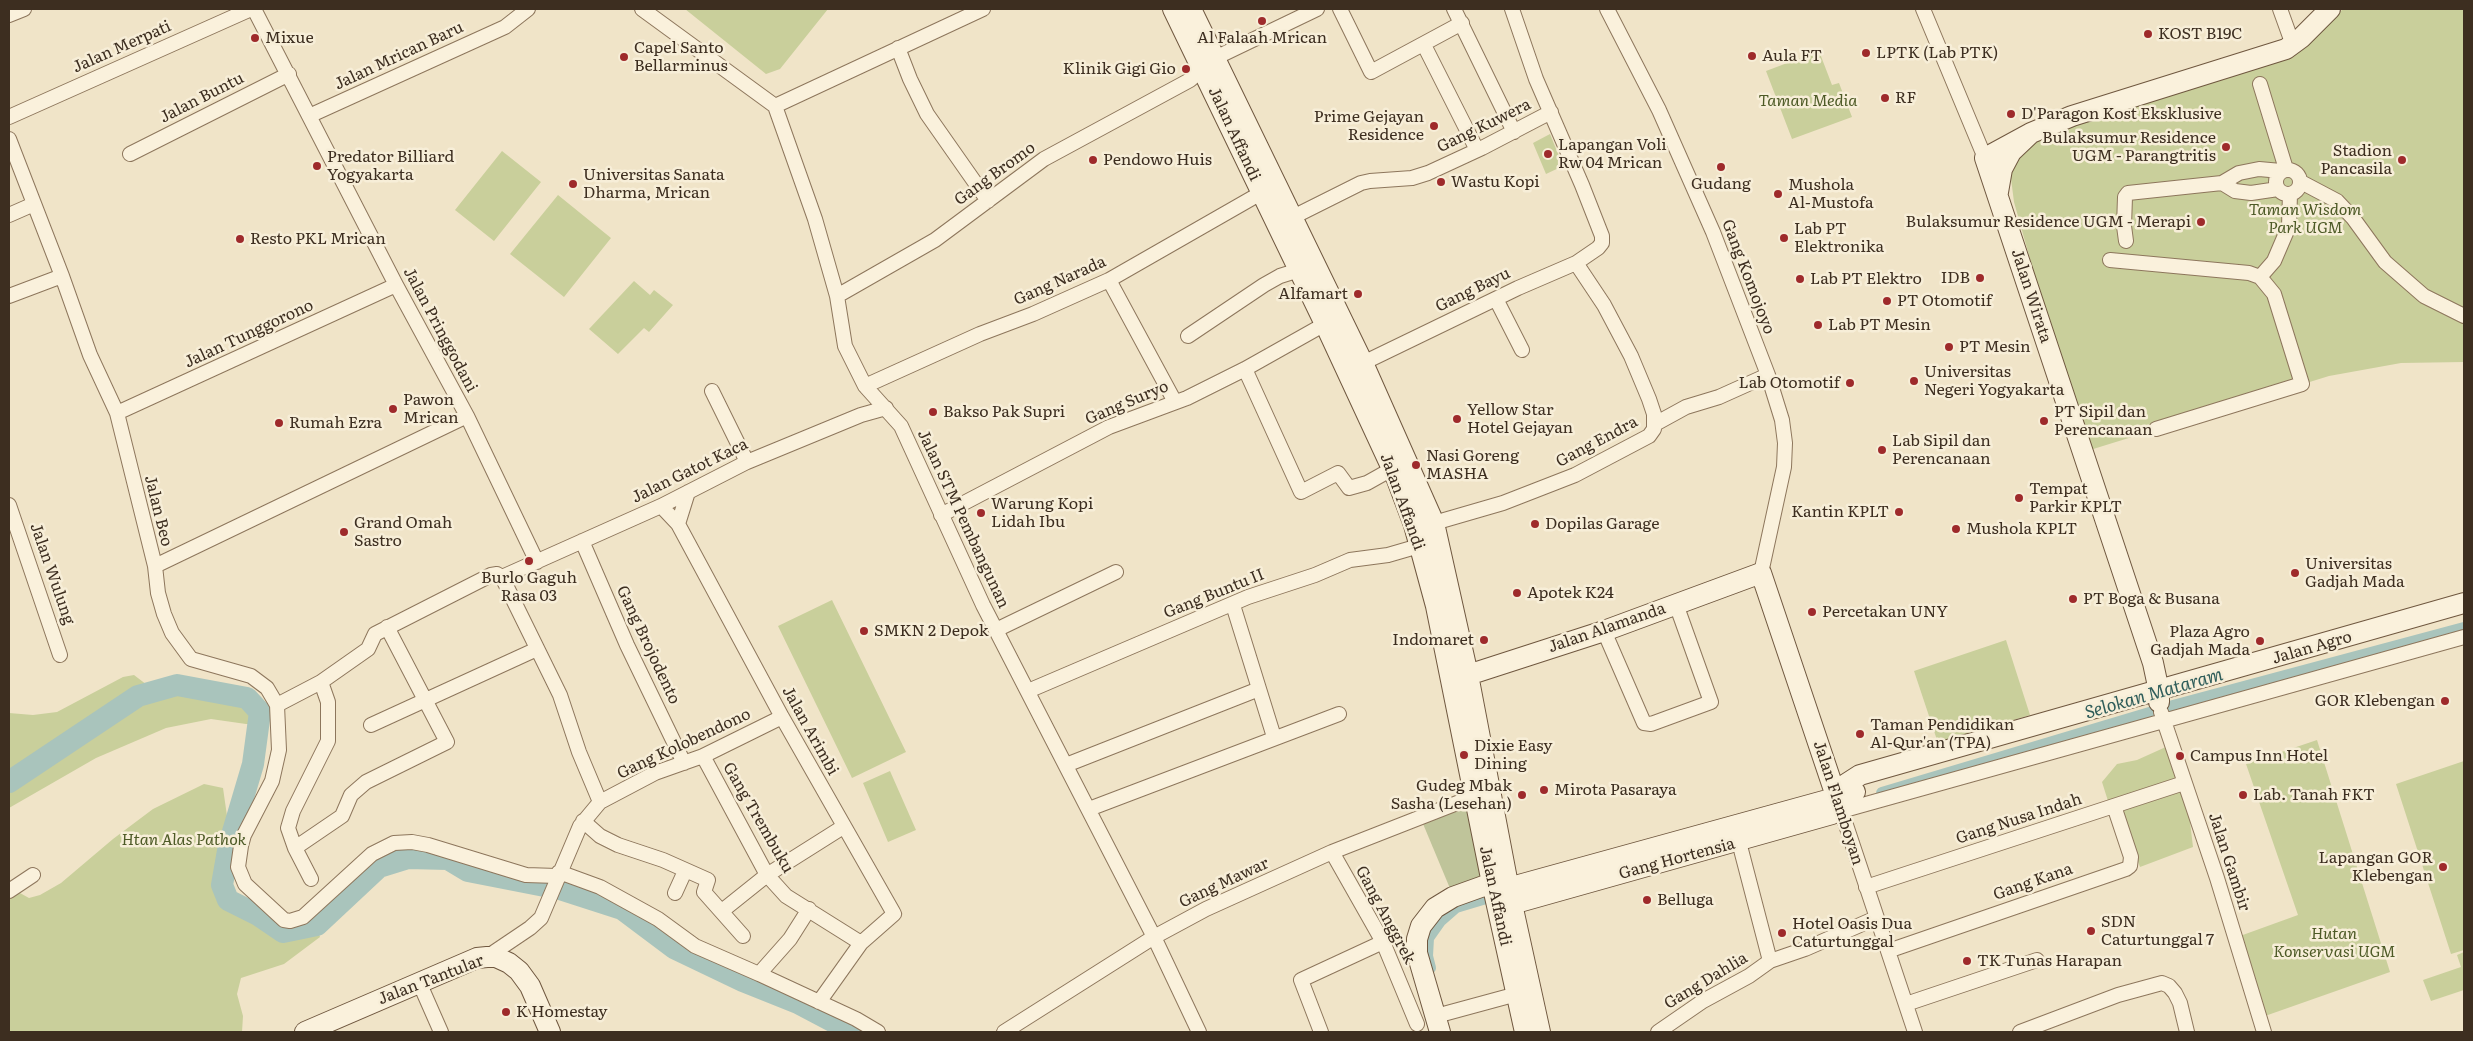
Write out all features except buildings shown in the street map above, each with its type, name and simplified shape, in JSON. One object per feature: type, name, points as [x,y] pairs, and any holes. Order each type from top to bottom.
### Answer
[{"type":"main road","name":"Jalan Affandi","points":[[1172,9],[1209,64],[1293,216],[1363,363],[1399,472],[1436,606],[1459,678],[1501,895],[1525,1032]]},
{"type":"main road","name":"Jalan Affandi","points":[[1191,9],[1209,64],[1261,193],[1399,472],[1434,524],[1459,678],[1475,796],[1540,1032]]},
{"type":"main road","points":[[1984,158],[2031,133],[2072,116],[2286,49],[2293,45],[2330,9]]},
{"type":"main road","points":[[1998,194],[2002,169],[2011,152],[2031,133]]},
{"type":"main road","name":"Jalan Wirata","points":[[1984,158],[1998,194],[2154,667],[2161,708]]},
{"type":"main road","name":"Jalan Alamanda","points":[[1459,678],[1604,630],[1761,573]]},
{"type":"main road","name":"Jalan Flamboyan","points":[[1761,573],[1839,805]]},
{"type":"main road","name":"Jalan Agro","points":[[2161,708],[2464,603]]},
{"type":"main road","name":"Jalan Agro","points":[[2161,708],[2464,617]]},
{"type":"main road","points":[[1839,805],[1846,784],[1860,776],[2161,708]]},
{"type":"main road","name":"Gang Hortensia","points":[[1501,895],[1739,842],[1832,814],[1839,805]]},
{"type":"main road","name":"Gang Hortensia","points":[[1501,895],[1839,805]]},
{"type":"main road","points":[[1440,1018],[1417,953],[1417,939],[1421,926],[1435,908],[1453,897],[1501,895]]},
{"type":"main road","name":"Jalan Tantular","points":[[305,1032],[477,958],[496,957],[509,962],[519,971],[530,986],[550,1032]]},
{"type":"street","points":[[9,14],[24,9]]},
{"type":"street","name":"Jalan Pringgodani","points":[[252,9],[289,74],[396,285],[467,416],[537,562]]},
{"type":"street","name":"Jalan Merpati","points":[[9,117],[252,9]]},
{"type":"street","name":"Jalan Mrican Baru","points":[[309,116],[505,27],[528,9]]},
{"type":"street","points":[[642,9],[776,106],[983,9]]},
{"type":"street","name":"Gang Bromo","points":[[837,296],[935,240],[1017,177],[1044,159],[1190,80],[1209,64],[1317,9]]},
{"type":"street","points":[[1340,9],[1372,72],[1462,23]]},
{"type":"street","points":[[1454,9],[1514,132]]},
{"type":"street","points":[[1512,9],[1550,112]]},
{"type":"street","name":"Gang Komojoyo","points":[[1607,9],[1658,110],[1705,215],[1768,375],[1782,420],[1785,443],[1784,467],[1761,573]]},
{"type":"street","name":"Jalan Wirata","points":[[1923,9],[1984,158]]},
{"type":"street","points":[[2280,9],[2293,45]]},
{"type":"street","points":[[1424,45],[1477,150]]},
{"type":"street","points":[[898,48],[927,114],[988,201]]},
{"type":"street","name":"Jalan Buntu","points":[[130,154],[289,74]]},
{"type":"street","points":[[2260,84],[2284,170]]},
{"type":"street","name":"Jalan STM Pembangunan","points":[[776,106],[815,219],[837,296],[845,346],[865,386],[901,426],[996,630],[1154,936],[1200,1032]]},
{"type":"street","name":"Gang Kuwera","points":[[1293,216],[1370,180],[1412,178],[1477,150],[1550,112]]},
{"type":"street","name":"Gang Bayu","points":[[1363,363],[1576,263],[1598,248],[1602,243],[1602,236],[1550,112]]},
{"type":"street","name":"Jalan Beo","points":[[9,139],[90,354],[117,414],[155,566],[467,416]]},
{"type":"street","points":[[2126,241],[2124,226],[2125,197],[2128,193],[2222,184],[2239,173],[2259,170],[2295,171],[2300,182],[2337,201],[2353,218],[2385,262],[2424,296],[2464,316]]},
{"type":"street","points":[[2260,277],[2274,261],[2289,226],[2284,192],[2276,178],[2284,170]]},
{"type":"street","points":[[2222,184],[2235,191],[2251,193],[2298,190],[2300,182]]},
{"type":"street","name":"Gang Narada","points":[[865,386],[980,334],[1033,314],[1109,280],[1261,193]]},
{"type":"street","points":[[9,215],[34,204]]},
{"type":"street","points":[[2110,260],[2249,273],[2260,277],[2274,294],[2302,384],[2156,430]]},
{"type":"street","name":"Gang Endra","points":[[1434,524],[1503,503],[1575,475],[1649,436],[1654,430],[1655,424],[1649,399],[1620,333],[1576,263]]},
{"type":"street","points":[[1188,336],[1264,285],[1280,276],[1299,270]]},
{"type":"street","points":[[9,296],[62,276]]},
{"type":"street","points":[[1109,280],[1175,402]]},
{"type":"street","name":"Jalan Tunggorono","points":[[117,414],[396,285]]},
{"type":"street","points":[[1496,299],[1522,350]]},
{"type":"street","name":"Gang Suryo","points":[[942,515],[1052,459],[1109,426],[1175,402],[1245,369],[1325,324]]},
{"type":"street","points":[[1245,369],[1301,492],[1338,473],[1349,488],[1367,484],[1399,472]]},
{"type":"street","points":[[1655,424],[1686,407],[1719,397],[1768,375]]},
{"type":"street","points":[[712,391],[747,462]]},
{"type":"street","name":"Jalan Gatot Kaca","points":[[861,415],[875,398]]},
{"type":"street","name":"Jalan Gatot Kaca","points":[[277,706],[321,682],[366,651],[373,636],[387,627],[491,575],[497,574],[502,577],[661,506],[747,462],[861,415],[886,408]]},
{"type":"street","points":[[678,524],[688,492]]},
{"type":"street","name":"Jalan Arimbi","points":[[661,506],[678,524],[782,718],[894,914],[861,943]]},
{"type":"street","name":"Jalan Wulung","points":[[10,513],[60,655]]},
{"type":"street","name":"Gang Brojodento","points":[[582,542],[627,645],[684,763]]},
{"type":"street","name":"Gang Buntu II","points":[[1028,691],[1248,597],[1315,575],[1350,560],[1388,555],[1419,546]]},
{"type":"street","points":[[155,566],[158,593],[164,614],[185,654],[194,661],[240,672],[257,680],[267,688],[277,706],[279,750],[272,780],[244,835],[238,867],[241,877],[250,891],[284,920],[290,921],[303,917],[378,849],[401,842],[441,848],[526,875],[558,874],[600,887],[658,919],[695,946],[819,1002],[878,1032]]},
{"type":"street","points":[[996,630],[1116,572]]},
{"type":"street","points":[[488,957],[530,928],[541,918],[558,874],[583,821],[600,802],[579,752],[560,695],[502,577]]},
{"type":"street","points":[[1604,630],[1644,723],[1651,724],[1711,702],[1676,604]]},
{"type":"street","points":[[1233,605],[1274,737]]},
{"type":"street","points":[[295,848],[342,816],[351,795],[366,782],[447,742],[387,627]]},
{"type":"street","points":[[1839,805],[2161,708],[2464,637]]},
{"type":"street","points":[[371,725],[537,649]]},
{"type":"street","points":[[311,879],[288,832],[288,824],[324,752],[330,735],[328,702],[321,682]]},
{"type":"street","points":[[1066,765],[1259,688]]},
{"type":"street","name":"Jalan Gambir","points":[[2161,708],[2184,783],[2217,878],[2264,1032]]},
{"type":"street","points":[[1089,810],[1274,737],[1339,714]]},
{"type":"street","name":"Gang Kolobendono","points":[[600,802],[656,773],[703,756],[782,718]]},
{"type":"street","name":"Gang Trembuku","points":[[703,756],[767,875],[786,896],[861,943]]},
{"type":"street","name":"Gang Nusa Indah","points":[[1866,887],[2184,783]]},
{"type":"street","name":"Gang Mawar","points":[[1004,1032],[1154,936],[1206,909],[1332,852],[1475,796]]},
{"type":"street","name":"Jalan Flamboyan","points":[[1839,805],[1915,1032]]},
{"type":"street","name":"Gang Kana","points":[[1888,951],[2126,869],[2130,866],[2131,857],[2114,806]]},
{"type":"street","points":[[583,821],[600,836],[618,846],[663,860],[708,880],[704,892],[742,936]]},
{"type":"street","points":[[722,911],[767,875],[843,827]]},
{"type":"street","name":"Gang Dahlia","points":[[1658,1032],[1703,1001],[1749,976],[1770,961],[1739,842]]},
{"type":"street","name":"Gang Anggrek","points":[[1332,852],[1384,942],[1416,1028],[1440,1018],[1517,994]]},
{"type":"street","points":[[675,893],[685,871]]},
{"type":"street","points":[[9,891],[33,876]]},
{"type":"street","points":[[758,974],[790,938],[809,910]]},
{"type":"street","points":[[1770,961],[1805,949],[1876,918]]},
{"type":"street","points":[[1321,1032],[1301,980],[1384,942]]},
{"type":"street","points":[[819,1002],[861,943]]},
{"type":"street","points":[[1906,1004],[2036,960]]},
{"type":"street","points":[[419,982],[441,1032]]},
{"type":"street","points":[[2020,1032],[2118,995],[2162,983],[2169,986],[2175,993],[2180,1003],[2187,1032]]},
{"type":"green space","points":[[685,9],[828,9],[780,69],[766,74]]},
{"type":"green space","name":"Taman Wisdom Park UGM","points":[[2343,9],[2464,9],[2464,362],[2401,363],[2329,376],[2090,450],[2037,284],[2014,202],[2010,171],[2030,141],[2327,24]]},
{"type":"green space","name":"Taman Media","points":[[1819,51],[1832,85],[1839,83],[1852,117],[1792,139],[1766,71]]},
{"type":"green space","name":"Lapangan Voli Rw 04 Mrican","points":[[1550,134],[1563,166],[1546,174],[1533,143]]},
{"type":"green space","points":[[502,151],[541,182],[494,241],[455,210]]},
{"type":"green space","points":[[558,195],[611,238],[564,297],[510,254]]},
{"type":"green space","points":[[634,281],[650,295],[654,290],[673,305],[649,332],[644,328],[618,354],[589,329]]},
{"type":"green space","points":[[832,600],[906,752],[852,778],[778,626]]},
{"type":"green space","points":[[2006,640],[2030,715],[1938,743],[1914,671]]},
{"type":"green space","points":[[134,675],[151,688],[189,684],[258,700],[267,708],[270,719],[258,724],[246,724],[211,719],[166,728],[96,758],[9,808],[9,713],[33,715],[57,712],[123,677]]},
{"type":"green space","name":"Hutan Konservasi UGM","points":[[2317,740],[2390,972],[2265,1016],[2240,936],[2298,915],[2246,764]]},
{"type":"green space","points":[[2168,746],[2177,779],[2108,801],[2102,782],[2117,764],[2137,760]]},
{"type":"green space","name":"Lapangan GOR Klebengan","points":[[2464,761],[2464,950],[2451,954],[2396,784]]},
{"type":"green space","points":[[890,771],[916,830],[888,842],[863,783]]},
{"type":"green space","name":"Htan Alas Pathok","points":[[204,784],[223,788],[227,816],[226,845],[219,885],[226,902],[257,918],[282,935],[317,928],[320,937],[284,964],[241,978],[237,994],[243,1016],[242,1032],[9,1032],[9,887],[29,898],[40,895],[61,883],[113,839],[153,809]]},
{"type":"green space","points":[[2186,788],[2193,847],[2140,867],[2119,810]]},
{"type":"green space","points":[[1466,802],[1487,891],[1454,898],[1421,819]]},
{"type":"green space","points":[[2464,952],[2464,990],[2431,1001],[2423,980],[2461,967],[2457,955]]},
{"type":"waterway","name":"Selokan Mataram","points":[[1882,793],[2173,706],[2464,628]]},
{"type":"waterway","points":[[9,782],[138,696],[177,685],[247,698],[260,712],[253,764],[229,845],[222,885],[228,900],[258,915],[283,932],[317,925],[379,867],[408,858],[448,859],[468,871],[560,889],[622,909],[674,948],[743,981],[798,1003],[853,1032]]},
{"type":"waterway","name":"Selokan Mataram","points":[[1430,968],[1427,956],[1428,938],[1440,921],[1456,907],[1486,898],[1502,896]]},
{"type":"place","name":"Al Falaah Mrican","points":[[1262,21]]},
{"type":"place","name":"KOST B19C","points":[[2148,34]]},
{"type":"place","name":"Mixue","points":[[255,38]]},
{"type":"place","name":"LPTK (Lab PTK)","points":[[1866,53]]},
{"type":"place","name":"Aula FT","points":[[1752,56]]},
{"type":"place","name":"Capel Santo Bellarminus","points":[[624,57]]},
{"type":"place","name":"Klinik Gigi Gio","points":[[1186,69]]},
{"type":"place","name":"RF","points":[[1885,98]]},
{"type":"place","name":"D'Paragon Kost Eksklusive","points":[[2011,114]]},
{"type":"place","name":"Prime Gejayan Residence","points":[[1434,126]]},
{"type":"place","name":"Bulaksumur Residence UGM - Parangtritis","points":[[2226,147]]},
{"type":"place","name":"Lapangan Voli Rw 04 Mrican","points":[[1548,154]]},
{"type":"place","name":"Pendowo Huis","points":[[1093,160]]},
{"type":"place","name":"Stadion Pancasila","points":[[2402,160]]},
{"type":"place","name":"Predator Billiard Yogyakarta","points":[[317,166]]},
{"type":"place","name":"Gudang","points":[[1721,167]]},
{"type":"place","name":"Wastu Kopi","points":[[1441,182]]},
{"type":"place","name":"Universitas Sanata Dharma, Mrican","points":[[573,184]]},
{"type":"place","name":"Mushola Al-Mustofa","points":[[1778,194]]},
{"type":"place","name":"Bulaksumur Residence UGM - Merapi","points":[[2201,222]]},
{"type":"place","name":"Lab PT Elektronika","points":[[1784,238]]},
{"type":"place","name":"Resto PKL Mrican","points":[[240,239]]},
{"type":"place","name":"IDB","points":[[1980,278]]},
{"type":"place","name":"Lab PT Elektro","points":[[1800,279]]},
{"type":"place","name":"Alfamart","points":[[1358,294]]},
{"type":"place","name":"PT Otomotif","points":[[1887,301]]},
{"type":"place","name":"Lab PT Mesin","points":[[1818,325]]},
{"type":"place","name":"PT Mesin","points":[[1949,347]]},
{"type":"place","name":"Universitas Negeri Yogyakarta","points":[[1914,381]]},
{"type":"place","name":"Lab Otomotif","points":[[1850,383]]},
{"type":"place","name":"Pawon Mrican","points":[[393,409]]},
{"type":"place","name":"Bakso Pak Supri","points":[[933,412]]},
{"type":"place","name":"Yellow Star Hotel Gejayan","points":[[1457,419]]},
{"type":"place","name":"PT Sipil dan Perencanaan","points":[[2044,421]]},
{"type":"place","name":"Rumah Ezra","points":[[279,423]]},
{"type":"place","name":"Lab Sipil dan Perencanaan","points":[[1882,450]]},
{"type":"place","name":"Nasi Goreng MASHA","points":[[1416,465]]},
{"type":"place","name":"Tempat Parkir KPLT","points":[[2019,498]]},
{"type":"place","name":"Kantin KPLT","points":[[1899,512]]},
{"type":"place","name":"Warung Kopi Lidah Ibu","points":[[981,513]]},
{"type":"place","name":"Dopilas Garage","points":[[1535,524]]},
{"type":"place","name":"Mushola KPLT","points":[[1956,529]]},
{"type":"place","name":"Grand Omah Sastro","points":[[344,532]]},
{"type":"place","name":"Burlo Gaguh Rasa 03","points":[[529,561]]},
{"type":"place","name":"Universitas Gadjah Mada","points":[[2295,573]]},
{"type":"place","name":"Apotek K24","points":[[1517,593]]},
{"type":"place","name":"PT Boga & Busana","points":[[2073,599]]},
{"type":"place","name":"Percetakan UNY","points":[[1812,612]]},
{"type":"place","name":"SMKN 2 Depok","points":[[864,631]]},
{"type":"place","name":"Indomaret","points":[[1484,640]]},
{"type":"place","name":"Plaza Agro Gadjah Mada","points":[[2260,641]]},
{"type":"place","name":"GOR Klebengan","points":[[2445,701]]},
{"type":"place","name":"Taman Pendidikan Al-Qur'an (TPA)","points":[[1860,734]]},
{"type":"place","name":"Dixie Easy Dining","points":[[1464,755]]},
{"type":"place","name":"Campus Inn Hotel","points":[[2180,756]]},
{"type":"place","name":"Mirota Pasaraya","points":[[1544,790]]},
{"type":"place","name":"Gudeg Mbak Sasha (Lesehan)","points":[[1522,795]]},
{"type":"place","name":"Lab. Tanah FKT","points":[[2243,795]]},
{"type":"place","name":"Lapangan GOR Klebengan","points":[[2443,867]]},
{"type":"place","name":"Belluga","points":[[1647,900]]},
{"type":"place","name":"SDN Caturtunggal 7","points":[[2091,931]]},
{"type":"place","name":"Hotel Oasis Dua Caturtunggal","points":[[1782,933]]},
{"type":"place","name":"TK Tunas Harapan","points":[[1967,961]]},
{"type":"place","name":"K Homestay","points":[[506,1012]]}]
